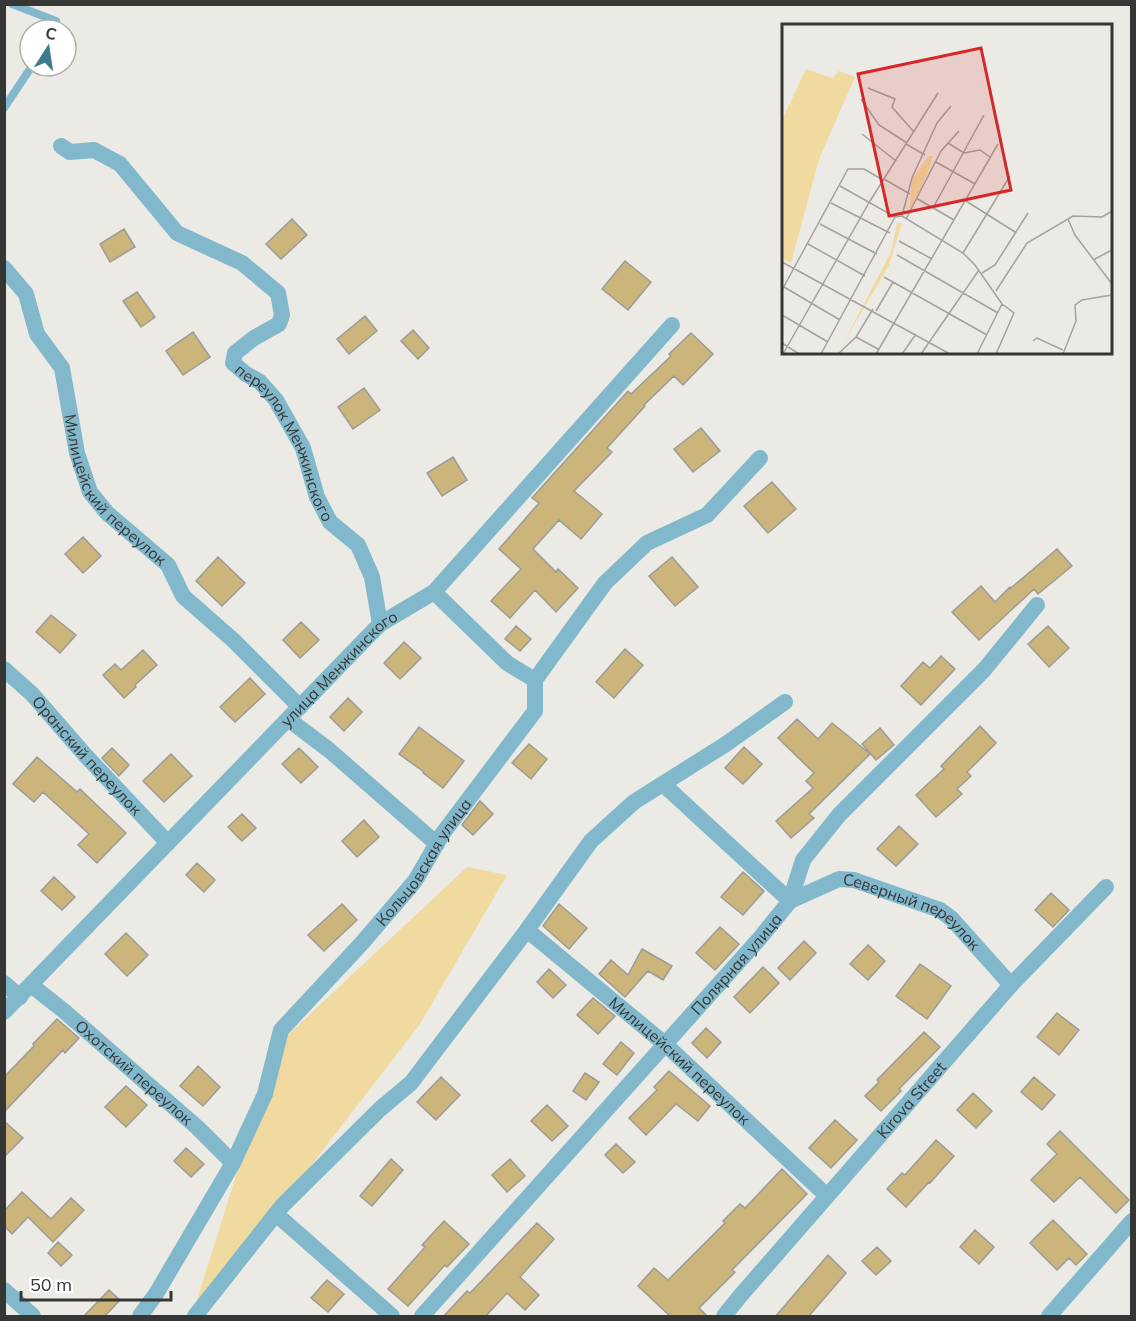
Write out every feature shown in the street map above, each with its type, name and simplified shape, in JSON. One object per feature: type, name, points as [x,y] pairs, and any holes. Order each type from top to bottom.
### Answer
[{"type":"street","name":"переулок Менжинского","points":[[61,146],[70,152],[94,150],[120,164],[177,233],[242,263],[278,293],[282,315],[279,324],[254,338],[235,353],[232,363],[260,382],[276,400],[303,448],[317,497],[330,522],[358,544],[372,577],[380,624]]},
{"type":"street","name":"Милицейский переулок","points":[[4,268],[26,294],[38,334],[62,368],[78,453],[90,492],[107,513],[168,566],[183,596],[233,640],[294,713],[329,750],[437,844]]},
{"type":"street","name":"улица Менжинского","points":[[4,1012],[380,624],[434,592],[672,325]]},
{"type":"street","points":[[434,592],[507,663],[535,680],[605,583],[646,543],[707,515],[760,458]]},
{"type":"street","name":"Полярная улица","points":[[422,1317],[790,902],[803,860],[839,815],[984,670],[1037,605]]},
{"type":"street","name":"Оранский переулок","points":[[4,669],[32,694],[86,756],[168,843]]},
{"type":"street","name":"Кольцовская улица","points":[[140,1317],[233,1163],[265,1094],[281,1030],[362,943],[415,881],[443,833],[536,711],[535,680]]},
{"type":"street","points":[[195,1317],[282,1206],[380,1109],[411,1083],[591,841],[634,802],[726,744],[785,702]]},
{"type":"street","points":[[663,784],[790,902]]},
{"type":"street","name":"Северный переулок","points":[[790,902],[838,879],[854,880],[940,910],[952,919],[1011,985]]},
{"type":"street","name":"Kirova Street","points":[[724,1317],[1011,985],[1106,887]]},
{"type":"street","name":"Милицейский переулок","points":[[527,930],[665,1044],[827,1196]]},
{"type":"street","name":"Охотский переулок","points":[[4,983],[26,991],[64,1011],[198,1128],[233,1163]]},
{"type":"street","points":[[276,1214],[392,1317]]},
{"type":"street","points":[[1049,1317],[1131,1221]]},
{"type":"street","points":[[4,1290],[33,1317]]},
{"type":"lane","points":[[12,4],[48,18]]},
{"type":"lane","points":[[4,108],[24,78]]},
{"type":"shaded area","points":[[467,867],[507,875],[420,1024],[195,1316],[192,1316],[277,1045]]},
{"type":"building","points":[[292,219],[307,235],[281,259],[266,244]]},
{"type":"building","points":[[124,229],[135,247],[110,262],[100,244]]},
{"type":"building","points":[[625,261],[651,282],[628,310],[602,289]]},
{"type":"building","points":[[137,292],[155,317],[141,327],[123,301]]},
{"type":"building","points":[[365,316],[377,331],[349,354],[337,339]]},
{"type":"building","points":[[413,330],[429,348],[418,359],[401,341]]},
{"type":"building","points":[[193,332],[210,357],[183,375],[166,351]]},
{"type":"building","points":[[691,333],[713,354],[683,385],[674,376],[644,405],[607,448],[612,452],[574,491],[602,514],[581,539],[559,520],[533,549],[556,572],[558,569],[578,588],[556,612],[535,590],[510,618],[491,601],[521,569],[499,549],[539,503],[532,498],[628,391],[631,394],[671,356],[669,354]]},
{"type":"building","points":[[364,388],[380,410],[353,429],[338,407]]},
{"type":"building","points":[[701,428],[720,451],[693,472],[674,449]]},
{"type":"building","points":[[453,457],[467,480],[442,496],[427,473]]},
{"type":"building","points":[[772,482],[796,509],[768,533],[744,506]]},
{"type":"building","points":[[83,537],[101,556],[83,573],[65,554]]},
{"type":"building","points":[[1057,549],[1072,566],[1038,594],[1034,589],[979,640],[952,612],[981,586],[995,602]]},
{"type":"building","points":[[218,557],[245,583],[222,606],[196,581]]},
{"type":"building","points":[[672,557],[698,587],[675,606],[649,576]]},
{"type":"building","points":[[51,615],[76,635],[60,653],[36,632]]},
{"type":"building","points":[[301,622],[319,640],[300,658],[283,640]]},
{"type":"building","points":[[516,626],[531,639],[520,651],[505,639]]},
{"type":"building","points":[[1048,626],[1069,648],[1049,667],[1028,644]]},
{"type":"building","points":[[404,642],[421,658],[400,679],[384,663]]},
{"type":"building","points":[[625,649],[643,665],[614,698],[596,682]]},
{"type":"building","points":[[143,650],[157,665],[124,698],[103,675],[115,664],[121,670]]},
{"type":"building","points":[[941,656],[955,669],[921,705],[901,686],[923,662],[930,668]]},
{"type":"building","points":[[250,678],[265,694],[235,722],[220,707]]},
{"type":"building","points":[[348,698],[362,712],[344,731],[330,717]]},
{"type":"building","points":[[797,719],[818,739],[832,723],[870,754],[809,814],[814,818],[791,838],[776,821],[813,788],[806,781],[814,773],[778,738]]},
{"type":"building","points":[[980,726],[996,743],[967,772],[971,776],[957,789],[962,794],[936,817],[916,795],[944,769],[941,766]]},
{"type":"building","points":[[419,727],[464,761],[443,788],[399,754]]},
{"type":"building","points":[[880,728],[894,745],[876,760],[862,744]]},
{"type":"building","points":[[529,744],[547,759],[531,779],[512,763]]},
{"type":"building","points":[[744,747],[762,764],[743,784],[725,768]]},
{"type":"building","points":[[112,748],[129,765],[119,776],[102,758]]},
{"type":"building","points":[[299,748],[318,767],[301,783],[282,764]]},
{"type":"building","points":[[171,754],[192,776],[164,802],[143,781]]},
{"type":"building","points":[[37,757],[77,792],[80,789],[126,833],[97,863],[78,845],[89,834],[43,792],[34,802],[13,784]]},
{"type":"building","points":[[480,801],[493,814],[473,835],[462,825]]},
{"type":"building","points":[[242,814],[256,828],[242,841],[228,827]]},
{"type":"building","points":[[364,820],[379,837],[357,857],[342,841]]},
{"type":"building","points":[[899,826],[918,844],[896,866],[877,849]]},
{"type":"building","points":[[197,863],[215,880],[204,892],[186,875]]},
{"type":"building","points":[[743,872],[764,891],[743,915],[721,897]]},
{"type":"building","points":[[54,877],[75,897],[62,910],[41,891]]},
{"type":"building","points":[[1051,893],[1069,910],[1053,927],[1035,910]]},
{"type":"building","points":[[342,904],[357,920],[324,951],[308,935]]},
{"type":"building","points":[[559,904],[587,928],[569,949],[543,926]]},
{"type":"building","points":[[720,927],[739,944],[715,970],[696,953]]},
{"type":"building","points":[[126,933],[148,955],[127,976],[105,954]]},
{"type":"building","points":[[804,941],[816,953],[790,980],[778,968]]},
{"type":"building","points":[[868,945],[885,961],[868,980],[850,964]]},
{"type":"building","points":[[642,949],[672,966],[663,980],[648,971],[625,997],[599,974],[611,960],[628,975]]},
{"type":"building","points":[[920,964],[951,986],[927,1019],[896,996]]},
{"type":"building","points":[[763,967],[779,983],[750,1013],[734,997]]},
{"type":"building","points":[[549,969],[566,985],[553,998],[537,982]]},
{"type":"building","points":[[593,998],[615,1016],[598,1034],[577,1015]]},
{"type":"building","points":[[1057,1013],[1079,1030],[1059,1055],[1037,1037]]},
{"type":"building","points":[[57,1019],[79,1038],[65,1053],[63,1050],[4,1112],[4,1077]]},
{"type":"building","points":[[706,1028],[721,1042],[707,1058],[692,1043]]},
{"type":"building","points":[[924,1032],[940,1047],[881,1111],[865,1096],[879,1082],[877,1080]]},
{"type":"building","points":[[621,1042],[634,1053],[617,1075],[603,1064]]},
{"type":"building","points":[[198,1066],[220,1087],[203,1106],[180,1086]]},
{"type":"building","points":[[669,1071],[710,1106],[698,1121],[676,1104],[646,1135],[629,1118],[657,1090],[654,1087]]},
{"type":"building","points":[[585,1073],[599,1082],[586,1100],[573,1091]]},
{"type":"building","points":[[441,1077],[460,1095],[436,1120],[417,1102]]},
{"type":"building","points":[[1034,1077],[1055,1095],[1042,1110],[1021,1092]]},
{"type":"building","points":[[126,1086],[147,1105],[126,1127],[105,1107]]},
{"type":"building","points":[[973,1093],[992,1111],[976,1128],[957,1110]]},
{"type":"building","points":[[547,1105],[568,1126],[552,1141],[531,1121]]},
{"type":"building","points":[[835,1120],[857,1140],[831,1168],[809,1148]]},
{"type":"building","points":[[4,1121],[23,1138],[4,1157]]},
{"type":"building","points":[[1060,1131],[1129,1200],[1116,1213],[1080,1177],[1054,1202],[1031,1180],[1057,1154],[1047,1144]]},
{"type":"building","points":[[936,1140],[954,1156],[906,1207],[887,1189],[902,1173],[905,1175]]},
{"type":"building","points":[[616,1144],[635,1162],[623,1173],[605,1155]]},
{"type":"building","points":[[186,1148],[204,1164],[191,1177],[174,1161]]},
{"type":"building","points":[[391,1159],[403,1170],[372,1206],[360,1196]]},
{"type":"building","points":[[510,1159],[525,1176],[507,1192],[492,1175]]},
{"type":"building","points":[[782,1169],[807,1194],[732,1270],[735,1272],[699,1308],[708,1317],[671,1317],[638,1286],[654,1268],[668,1280],[725,1223],[723,1221],[740,1204],[745,1208]]},
{"type":"building","points":[[22,1192],[51,1219],[71,1198],[84,1210],[53,1242],[28,1217],[12,1234],[4,1226],[4,1211]]},
{"type":"building","points":[[1053,1220],[1087,1254],[1076,1265],[1069,1258],[1057,1270],[1030,1243]]},
{"type":"building","points":[[444,1221],[469,1244],[447,1267],[445,1265],[408,1306],[388,1289],[425,1247],[422,1245]]},
{"type":"building","points":[[537,1223],[554,1239],[520,1277],[539,1295],[525,1310],[507,1293],[485,1317],[443,1317],[467,1291],[470,1293]]},
{"type":"building","points":[[975,1230],[994,1247],[979,1264],[960,1247]]},
{"type":"building","points":[[58,1242],[72,1255],[61,1266],[48,1253]]},
{"type":"building","points":[[877,1247],[891,1261],[876,1275],[862,1261]]},
{"type":"building","points":[[828,1255],[846,1273],[808,1317],[775,1317]]},
{"type":"building","points":[[327,1280],[344,1294],[328,1312],[311,1298]]},
{"type":"building","points":[[109,1290],[120,1300],[104,1317],[83,1317]]}]
